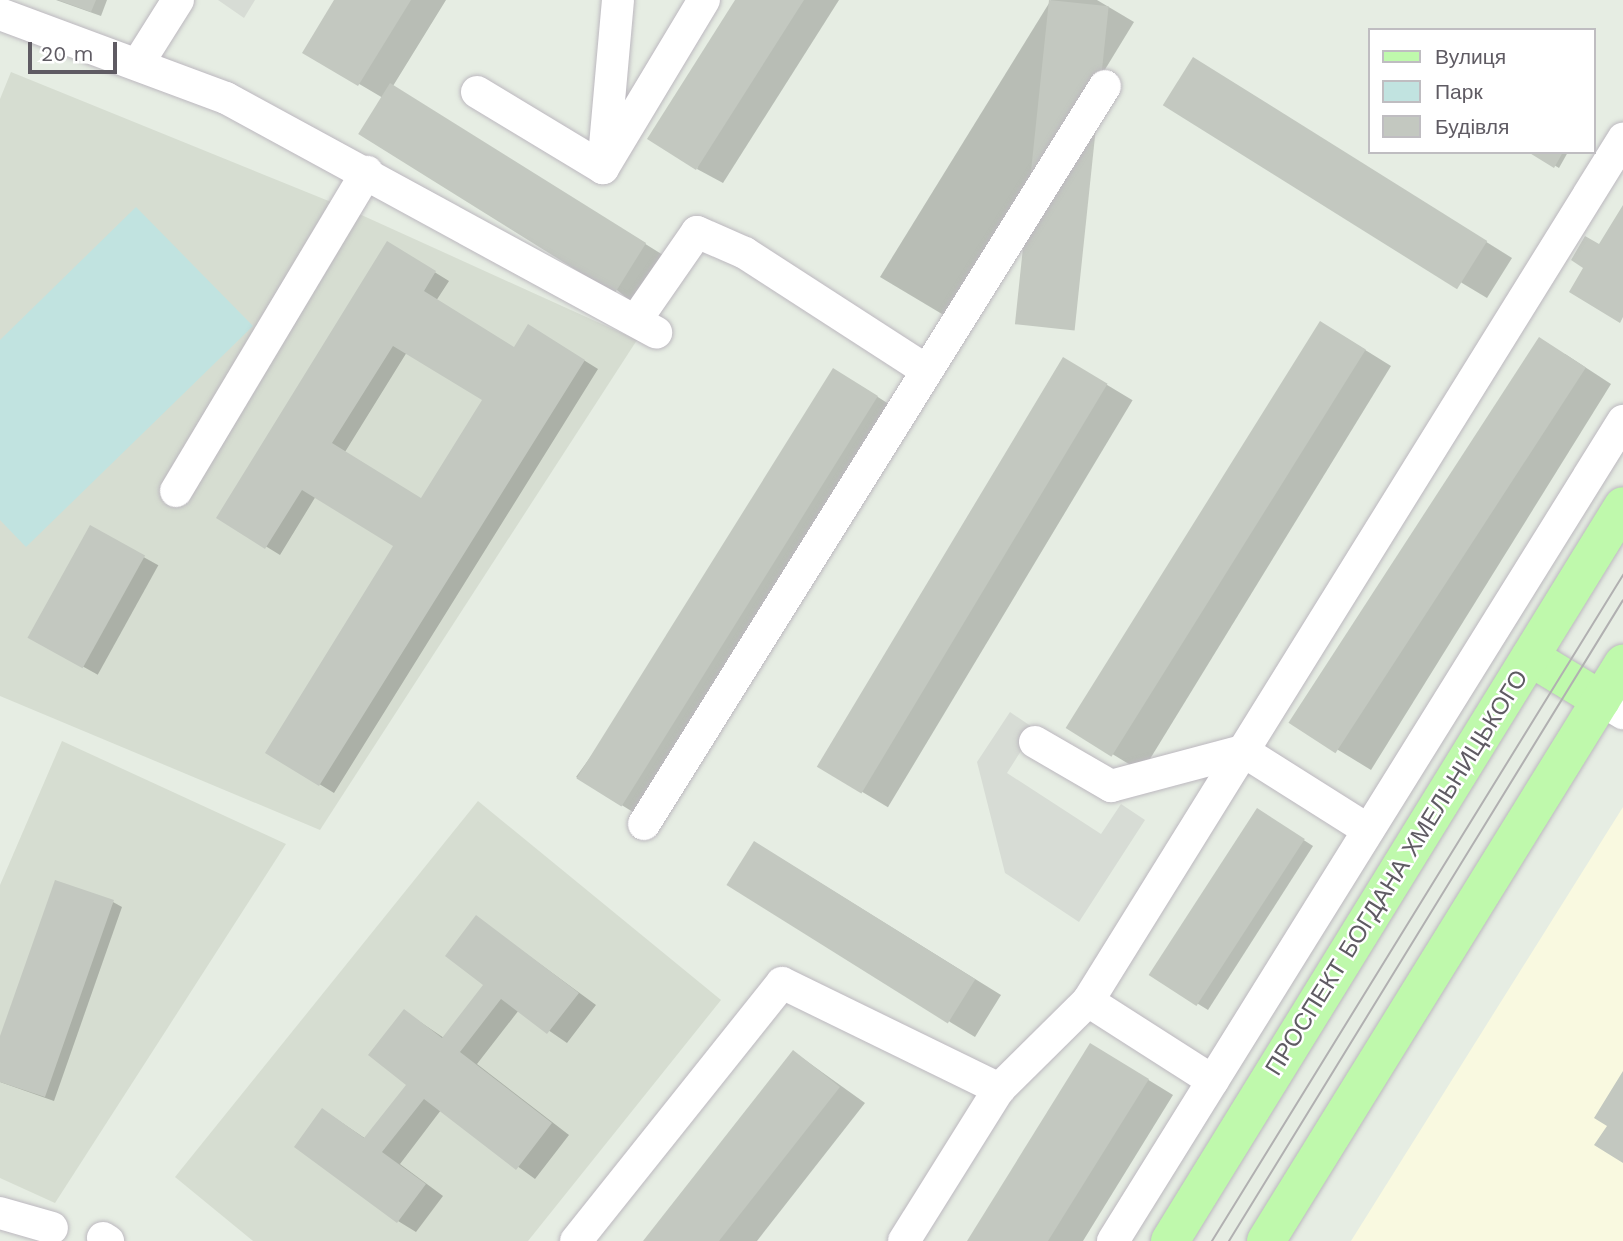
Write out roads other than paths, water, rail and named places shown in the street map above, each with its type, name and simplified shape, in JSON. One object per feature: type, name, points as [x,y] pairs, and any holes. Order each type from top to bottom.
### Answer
[{"type":"main road","name":"ПРОСПЕКТ БОГДАНА ХМЕЛЬНИЦЬКОГО","points":[[1170,1241],[1623,506]]},
{"type":"main road","points":[[1530,657],[1612,706]]},
{"type":"main road","points":[[1266,1241],[1612,706],[1623,664]]},
{"type":"street","points":[[139,62],[178,0]]},
{"type":"street","points":[[603,168],[618,0]]},
{"type":"street","points":[[603,168],[704,0]]},
{"type":"street","points":[[0,14],[139,62],[367,172],[646,326],[697,232],[746,253],[924,369]]},
{"type":"street","points":[[644,824],[924,369],[1105,86]]},
{"type":"street","points":[[477,92],[603,168]]},
{"type":"street","points":[[904,1241],[999,1089],[1088,1001],[1623,139]]},
{"type":"street","points":[[176,491],[367,172]]},
{"type":"street","points":[[1113,1241],[1623,421]]},
{"type":"street","points":[[1035,742],[1111,786],[1243,751],[1368,830]]},
{"type":"street","points":[[576,1241],[782,983],[999,1089]]},
{"type":"street","points":[[1088,1001],[1213,1081]]},
{"type":"street","points":[[0,1213],[52,1228]]},
{"type":"tram line","points":[[1212,1241],[1623,575]]},
{"type":"tram line","points":[[1229,1241],[1623,600]]}]
